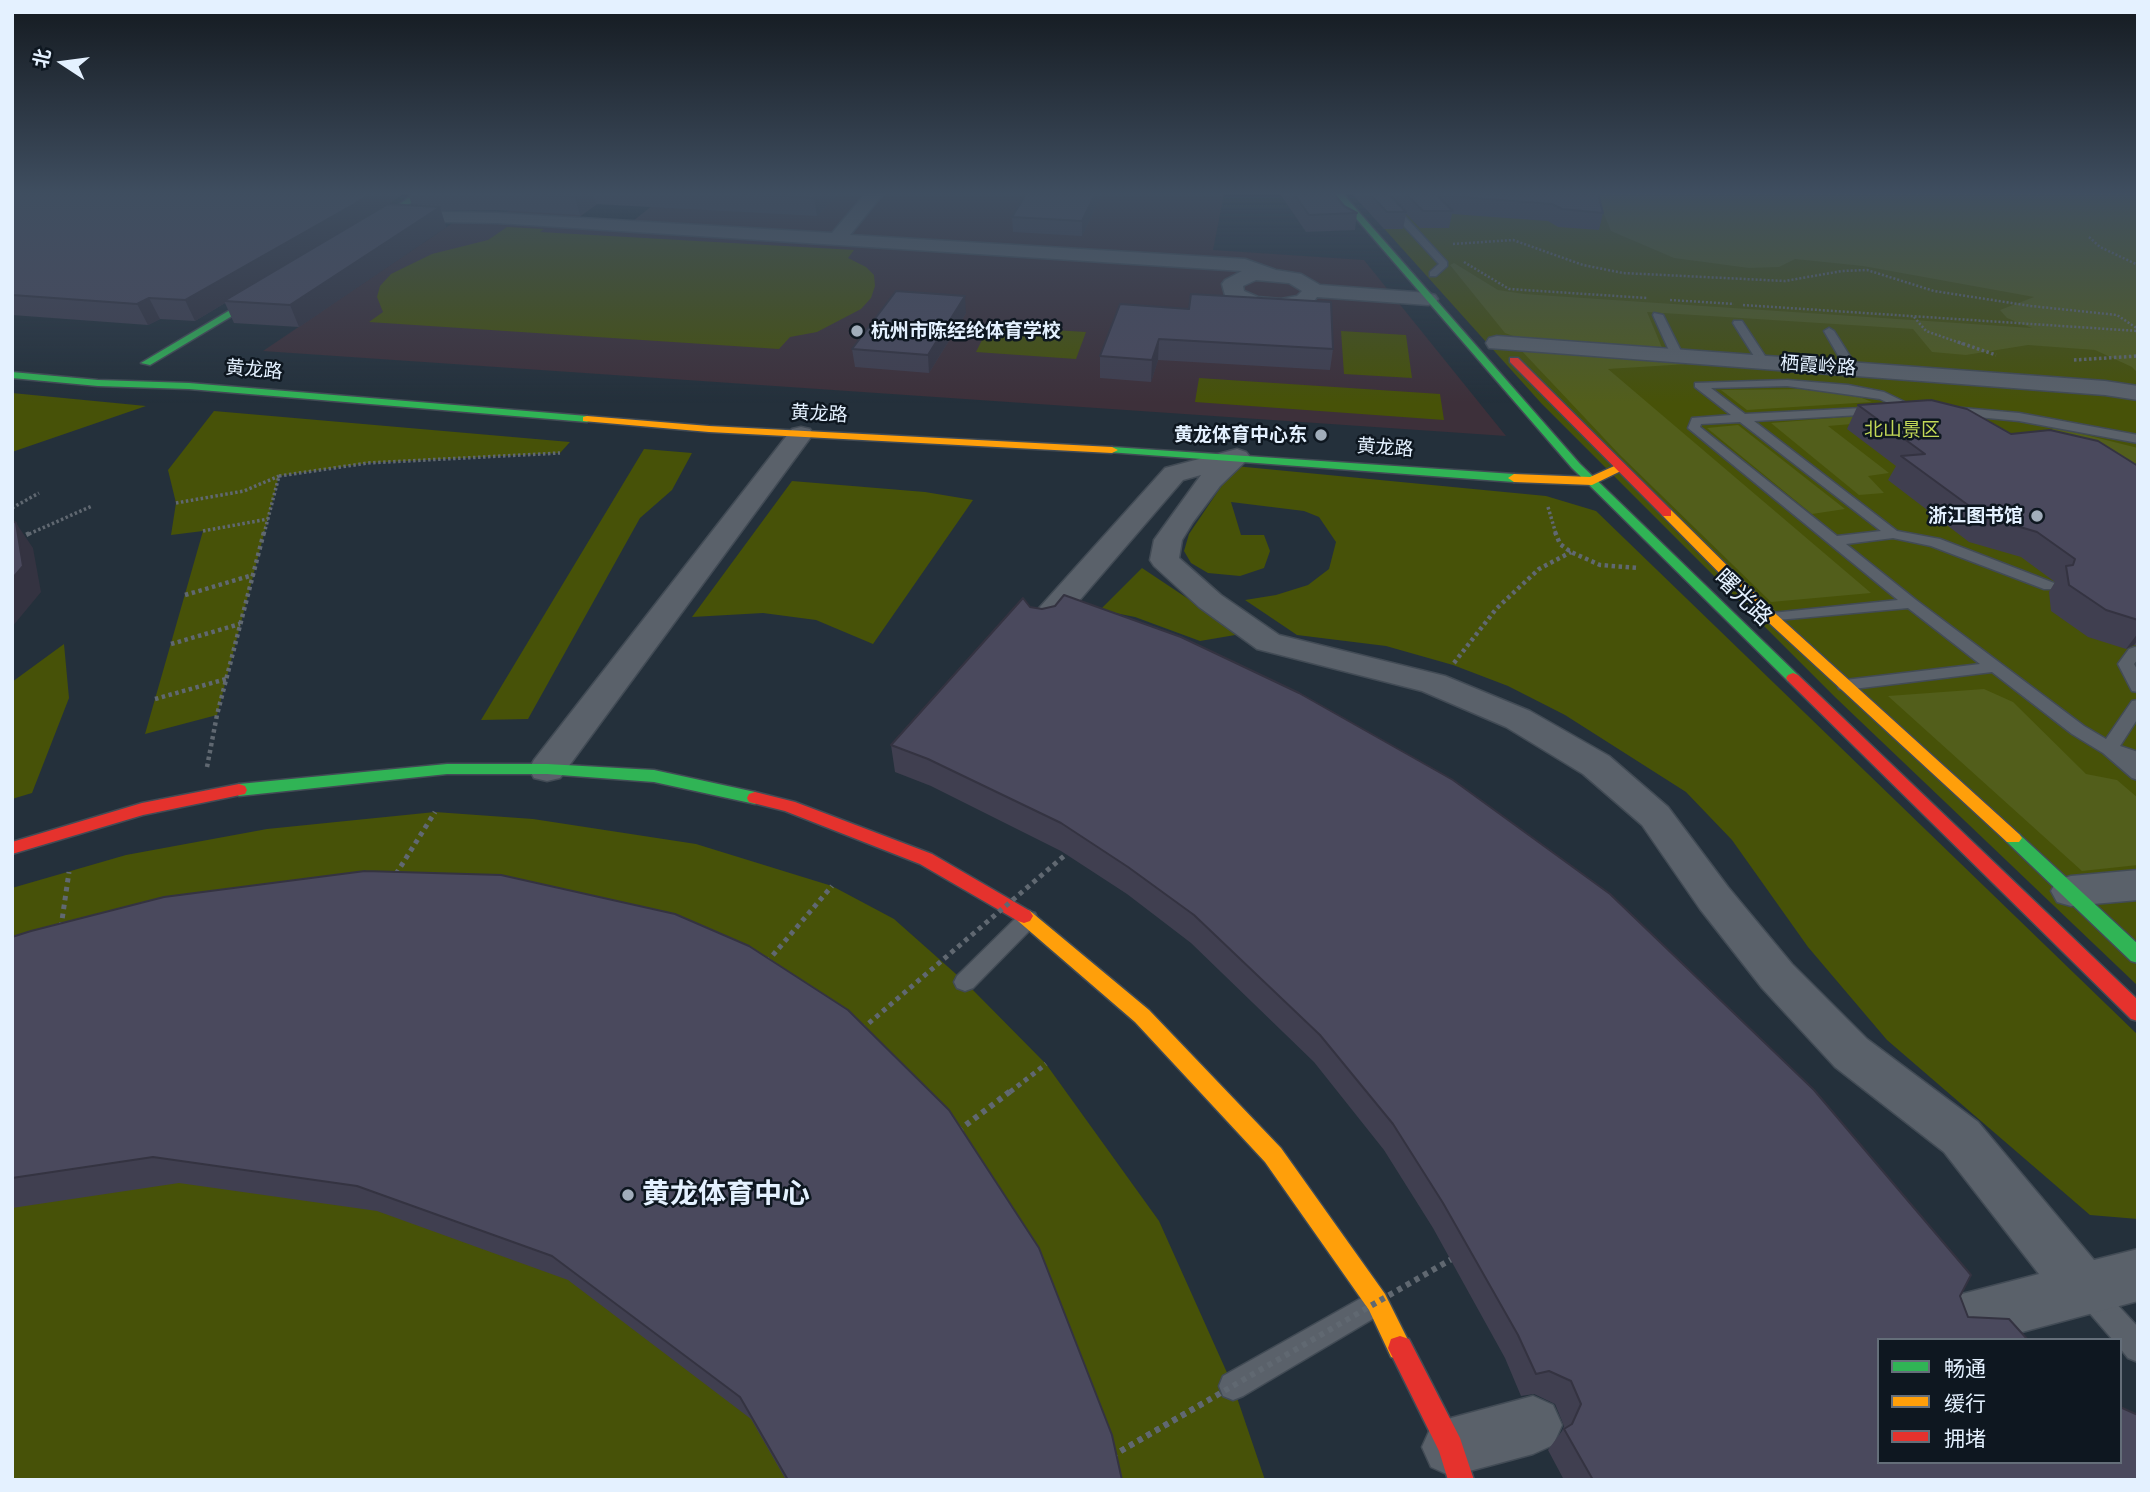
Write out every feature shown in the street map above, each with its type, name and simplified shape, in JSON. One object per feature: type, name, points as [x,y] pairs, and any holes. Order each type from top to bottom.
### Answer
[{"type":"main road","name":"曙光路","points":[[1408,264],[1434,285]]},
{"type":"main road","name":"曙光路","points":[[1417,264],[1576,466],[2138,1013]]},
{"type":"main road","points":[[172,366],[140,363],[289,278]]},
{"type":"main road","name":"曙光路","points":[[1492,338],[1772,618],[2071,891],[2138,956]]},
{"type":"main road","points":[[12,366],[120,375],[197,370]]},
{"type":"main road","name":"黄龙路","points":[[12,375],[98,383],[189,386],[801,434],[1246,446],[1621,467]]},
{"type":"main road","points":[[678,426],[699,422],[709,416],[708,409]]},
{"type":"main road","name":"黄龙路","points":[[1246,446],[1547,481],[1591,481],[1621,467]]},
{"type":"main road","points":[[12,848],[142,809],[204,795],[422,771],[547,769],[654,776],[789,806],[926,859],[1028,919],[1142,1016],[1273,1155],[1377,1302],[1456,1463]]},
{"type":"street","points":[[1222,264],[1245,265],[1269,274],[1294,278],[1310,286],[1312,292]]},
{"type":"street","points":[[1269,274],[1245,276],[1232,285],[1231,290],[1235,295],[1254,303],[1281,305],[1304,301],[1312,292],[1434,285]]},
{"type":"street","name":"栖霞岭路","points":[[1492,338],[2105,388],[2138,393]]},
{"type":"street","points":[[547,769],[801,434]]},
{"type":"street","points":[[1042,624],[1174,474],[1246,446]]},
{"type":"street","points":[[1246,446],[1211,480],[1180,520],[1168,540],[1164,560],[1210,600],[1268,642],[1433,684],[1518,719],[1597,765],[1656,816],[1714,898],[1777,976],[1852,1053],[1961,1137],[2084,1289]]},
{"type":"street","points":[[2071,891],[2138,885]]},
{"type":"street","points":[[1962,1321],[2138,1275]]},
{"type":"street","points":[[1456,1463],[1533,1425]]},
{"type":"lane","points":[[1434,285],[1444,264]]},
{"type":"lane","points":[[1658,315],[1677,355]]},
{"type":"lane","points":[[1738,323],[1763,362]]},
{"type":"lane","points":[[1829,331],[1852,369]]},
{"type":"lane","points":[[1893,534],[1740,418],[1699,385],[1787,383],[1848,389],[1884,396],[1915,409],[1740,418],[1696,421],[1694,428],[1911,603],[1994,667],[2109,749],[2138,774]]},
{"type":"lane","points":[[1956,425],[1933,410],[2041,420],[2138,439]]},
{"type":"lane","points":[[2035,437],[2041,420]]},
{"type":"lane","points":[[1835,541],[1893,534],[1935,542],[2049,586]]},
{"type":"lane","points":[[1772,618],[1911,603]]},
{"type":"lane","points":[[2135,652],[2126,664],[2138,687]]},
{"type":"lane","points":[[1844,685],[1994,667]]},
{"type":"lane","points":[[2109,749],[2138,705]]},
{"type":"lane","points":[[2109,749],[2138,758]]},
{"type":"lane","points":[[965,982],[1028,919]]},
{"type":"lane","points":[[2084,1289],[2138,1348]]},
{"type":"lane","points":[[1233,1386],[1377,1302]]},
{"type":"path","points":[[1467,264],[1509,289],[1648,299]]},
{"type":"path","points":[[1579,264],[1623,273],[1785,281],[1842,271],[1867,270],[1934,291],[2031,306],[2117,315],[2138,330]]},
{"type":"path","points":[[1662,299],[2138,330]]},
{"type":"path","points":[[1914,316],[1926,331],[2005,357]]},
{"type":"path","points":[[2067,361],[2138,356]]},
{"type":"path","points":[[176,503],[244,491],[279,476],[368,464],[560,453]]},
{"type":"path","points":[[204,795],[210,748],[279,476]]},
{"type":"path","points":[[1547,481],[1550,522],[1560,544],[1571,552],[1600,565],[1630,569],[1675,562]]},
{"type":"path","points":[[12,508],[39,493]]},
{"type":"path","points":[[19,539],[93,506]]},
{"type":"path","points":[[203,531],[268,519]]},
{"type":"path","points":[[1433,684],[1453,665],[1505,601],[1539,569],[1571,552]]},
{"type":"path","points":[[185,595],[254,575]]},
{"type":"path","points":[[171,644],[241,624]]},
{"type":"path","points":[[155,699],[227,679]]},
{"type":"path","points":[[395,877],[435,812]]},
{"type":"path","points":[[853,1037],[1082,841]]},
{"type":"path","points":[[60,934],[69,872]]},
{"type":"path","points":[[765,964],[832,886]]},
{"type":"path","points":[[952,1136],[1046,1064]]},
{"type":"path","points":[[1111,1457],[1460,1254]]},
{"type":"path","points":[[1111,1457],[1233,1386]]},
{"type":"path","points":[[1106,1444],[1114,1468]]},
{"type":"shaded area","name":"杭州市陈经纶体育学校","points":[[392,264],[1367,264],[1506,436],[263,351]]},
{"type":"green space","points":[[412,264],[859,264],[874,275],[875,286],[871,298],[861,309],[817,332],[790,337],[779,349],[369,322],[383,312],[377,297],[380,286],[391,274]]},
{"type":"green space","name":"北山景区","points":[[1416,264],[2138,264],[2138,986],[1836,698],[1541,403]]},
{"type":"green space","points":[[1455,264],[1498,290],[1524,294],[2032,328],[2007,318],[2000,310],[2034,297],[1840,264],[2138,264],[2138,373],[2132,367],[2095,350],[2028,345],[1966,355],[1932,352],[1913,329],[1647,312],[1663,350],[1521,339],[1505,333],[1450,265]]},
{"type":"green space","points":[[1716,264],[1786,264],[1779,267],[1749,268]]},
{"type":"green space","points":[[989,326],[1086,332],[1076,359],[976,352]]},
{"type":"green space","points":[[1341,331],[1406,335],[1412,378],[1344,374]]},
{"type":"green space","points":[[1519,348],[1688,364],[1608,369],[1871,593],[1771,602],[1619,454]]},
{"type":"green space","points":[[1199,378],[1440,394],[1444,420],[1195,402]]},
{"type":"green space","points":[[1806,389],[1847,392],[1872,402],[1747,410],[1721,390]]},
{"type":"green space","points":[[12,393],[146,406],[12,452]]},
{"type":"green space","points":[[214,411],[570,442],[560,453],[368,463],[279,476],[217,715],[145,734],[203,531],[171,535],[176,503],[168,470]]},
{"type":"green space","points":[[1895,413],[1913,419],[1828,426],[1889,473],[1868,476],[1884,493],[1859,495],[1771,423]]},
{"type":"green space","points":[[1738,425],[1845,509],[1812,514],[1707,428]]},
{"type":"green space","points":[[2054,427],[2138,448],[2138,490],[2035,454]]},
{"type":"green space","points":[[644,449],[692,453],[672,490],[640,518],[528,719],[481,720]]},
{"type":"green space","points":[[1235,466],[1546,496],[1596,511],[2138,1035],[2138,1219],[2090,1215],[1887,1040],[1808,947],[1732,840],[1686,792],[1565,715],[1508,686],[1453,665],[1386,646],[1297,635],[1245,600],[1276,595],[1308,585],[1329,569],[1336,542],[1319,517],[1304,511],[1231,502],[1241,535],[1264,535],[1270,551],[1264,568],[1240,576],[1208,573],[1191,563],[1184,551],[1189,534]]},
{"type":"green space","points":[[792,481],[925,492],[973,500],[873,644],[816,620],[763,613],[692,617]]},
{"type":"green space","points":[[1142,568],[1241,634],[1200,641],[1135,617],[1100,610]]},
{"type":"green space","points":[[64,644],[69,698],[32,793],[12,799],[12,682]]},
{"type":"green space","points":[[1984,689],[2013,702],[2086,774],[2117,780],[2138,798],[2138,865],[2082,871],[1888,696]]},
{"type":"green space","points":[[435,812],[533,819],[696,844],[832,886],[894,919],[965,982],[1046,1064],[1159,1221],[1233,1386],[1265,1480],[12,1480],[12,888],[126,855],[267,829]]},
{"type":"building","points":[[12,264],[249,264],[185,300],[149,298],[137,304],[12,295]]},
{"type":"building","points":[[287,264],[353,264],[290,305],[224,301]]},
{"type":"building","points":[[896,291],[965,296],[928,355],[852,349]]},
{"type":"building","points":[[1191,294],[1331,302],[1333,349],[1159,339],[1152,360],[1100,356],[1120,304],[1189,309]]},
{"type":"building","name":"浙江图书馆","points":[[1931,400],[1967,409],[2011,434],[2050,430],[2098,441],[2138,466],[2138,620],[2106,610],[2069,585],[2066,566],[2073,565],[2075,559],[2037,532],[1983,516],[1901,456],[1925,454],[1858,405]]},
{"type":"building","points":[[12,520],[16,523],[23,566],[12,579]]},
{"type":"building","points":[[1064,595],[1181,637],[1299,693],[1453,780],[1610,894],[1814,1090],[1971,1275],[1960,1296],[1968,1317],[2009,1319],[2026,1338],[1877,1338],[1877,1464],[2122,1464],[2122,1408],[2138,1415],[2138,1480],[1593,1480],[1564,1429],[1572,1424],[1581,1404],[1571,1381],[1549,1371],[1536,1374],[1518,1335],[1443,1203],[1393,1124],[1320,1035],[1194,915],[1128,867],[1061,823],[928,759],[891,745],[1023,598],[1030,607],[1042,609],[1055,606]]},
{"type":"building","name":"黄龙体育中心","points":[[365,871],[501,875],[675,914],[749,946],[848,1010],[949,1110],[1039,1248],[1112,1435],[1122,1480],[788,1480],[740,1397],[552,1256],[357,1186],[153,1157],[12,1178],[12,937],[164,897]]},
{"type":"traffic: fast","points":[[1400,264],[1576,466],[1793,678]]},
{"type":"traffic: fast","points":[[146,363],[274,287]]},
{"type":"traffic: fast","points":[[12,375],[98,383],[189,386],[587,419]]},
{"type":"traffic: fast","points":[[1112,450],[1514,478]]},
{"type":"traffic: fast","points":[[239,790],[447,769],[547,769],[654,776],[755,798]]},
{"type":"traffic: fast","points":[[2013,838],[2138,956]]},
{"type":"traffic: slow","points":[[587,419],[709,429],[1112,450]]},
{"type":"traffic: slow","points":[[1514,478],[1592,481],[1621,467]]},
{"type":"traffic: slow","points":[[1667,513],[1772,618],[2013,838]]},
{"type":"traffic: slow","points":[[1024,916],[1142,1016],[1273,1155],[1377,1302],[1400,1348]]},
{"type":"traffic: jam","points":[[1514,360],[1667,513]]},
{"type":"traffic: jam","points":[[1793,678],[2138,1013]]},
{"type":"traffic: jam","points":[[12,848],[142,809],[239,790]]},
{"type":"traffic: jam","points":[[755,798],[789,806],[926,859],[1024,916]]},
{"type":"traffic: jam","points":[[1400,1348],[1451,1447],[1461,1480]]},
{"type":"place","name":"杭州市陈经纶体育学校","points":[[857,331]]},
{"type":"place","name":"黄龙体育中心东","points":[[1321,435]]},
{"type":"place","name":"浙江图书馆","points":[[2037,516]]},
{"type":"place","name":"黄龙体育中心","points":[[628,1195]]}]
